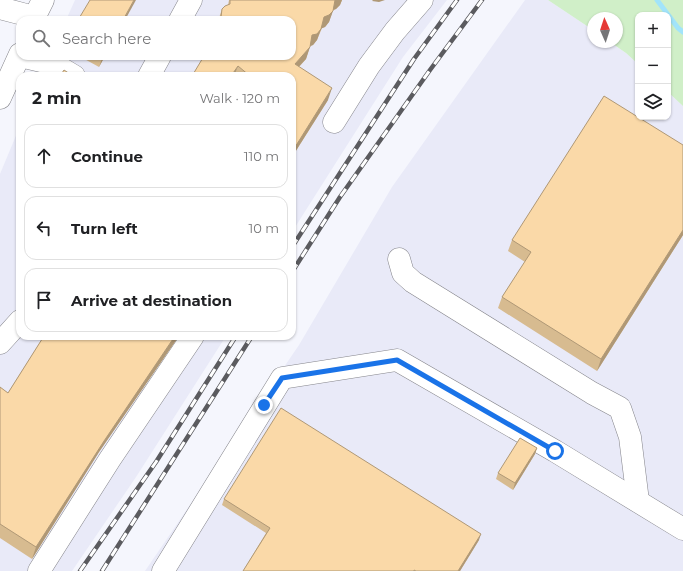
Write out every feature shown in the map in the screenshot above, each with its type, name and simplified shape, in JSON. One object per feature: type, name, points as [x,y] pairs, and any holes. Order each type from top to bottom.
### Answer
[{"type":"main road","points":[[182,16],[191,0]]},
{"type":"main road","points":[[334,122],[369,66],[395,31],[422,0]]},
{"type":"main road","points":[[0,8],[37,12]]},
{"type":"main road","points":[[0,98],[18,60]]},
{"type":"main road","points":[[39,60],[54,64],[67,72]]},
{"type":"main road","points":[[151,72],[158,60]]},
{"type":"main road","points":[[399,259],[403,273],[413,282],[592,393],[620,408],[630,437],[638,501]]},
{"type":"main road","points":[[0,343],[16,325]]},
{"type":"main road","points":[[39,571],[110,459],[190,340]]},
{"type":"main road","points":[[163,571],[282,378],[397,360],[542,443],[683,529]]},
{"type":"shaded area","points":[[75,0],[447,0],[403,57],[296,226],[296,72],[43,72],[48,60],[296,60],[296,16],[68,16]]},
{"type":"shaded area","points":[[525,0],[548,0],[587,26],[587,48],[619,48],[635,61],[635,120],[671,120],[671,95],[683,106],[683,571],[145,571],[299,345],[392,187]]},
{"type":"shaded area","points":[[16,136],[16,340],[223,340],[136,477],[72,571],[0,571],[0,174]]},
{"type":"green space","points":[[548,0],[683,0],[683,106],[671,95],[671,12],[635,12],[635,61],[619,48],[623,48],[623,12],[587,12],[587,26]]},
{"type":"building","points":[[90,0],[134,0],[125,16],[80,16]]},
{"type":"building","points":[[230,0],[335,0],[333,11],[324,17],[321,29],[317,34],[312,35],[310,47],[295,64],[332,88],[296,146],[296,72],[245,72],[238,66],[234,72],[194,72],[202,60],[296,60],[296,16],[221,16],[222,9],[230,4]]},
{"type":"building","points":[[604,96],[635,115],[635,120],[643,120],[683,145],[683,230],[601,359],[502,297],[531,252],[512,240]]},
{"type":"building","points":[[41,340],[172,340],[104,441],[36,547],[0,524],[0,387],[8,393]]},
{"type":"building","points":[[281,408],[481,534],[458,571],[243,571],[270,528],[224,499]]},
{"type":"building","points":[[520,438],[537,448],[515,483],[498,473]]},
{"type":"waterway","points":[[657,0],[678,28],[683,32]]},
{"type":"railway","points":[[296,241],[414,59],[457,0]]},
{"type":"railway","points":[[296,266],[340,197],[430,70],[482,0]]},
{"type":"railway","points":[[80,571],[156,462],[233,340]]},
{"type":"railway","points":[[102,571],[249,340]]},
{"type":"route","points":[[264,405],[282,378],[397,360],[555,451]]}]
